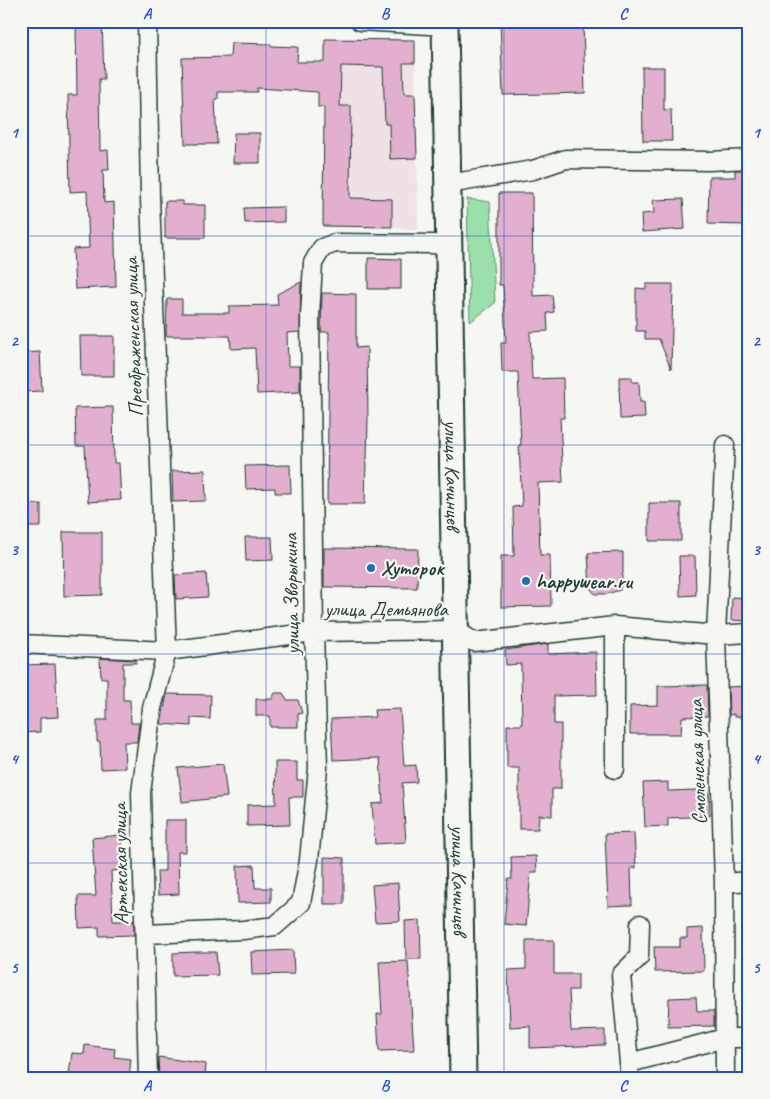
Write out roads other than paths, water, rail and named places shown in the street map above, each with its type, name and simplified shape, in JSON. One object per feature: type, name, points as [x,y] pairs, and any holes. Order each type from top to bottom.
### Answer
[{"type":"main road","name":"улица Качинцев","points":[[446,24],[463,1078]]},
{"type":"street","name":"Преображенская улица","points":[[147,21],[150,198],[167,651]]},
{"type":"street","points":[[360,21],[446,24]]},
{"type":"street","points":[[448,184],[533,170],[566,158],[709,161],[749,159]]},
{"type":"street","name":"улица Зворыкина","points":[[144,934],[243,930],[275,926],[301,903],[309,860],[318,768],[314,632],[310,326],[313,263],[322,248],[335,243],[434,244],[449,246]]},
{"type":"street","name":"Смоленская улица","points":[[724,445],[716,635],[724,883],[725,1078]]},
{"type":"street","name":"улица Демьянова","points":[[21,644],[167,651],[314,632],[456,630],[474,642],[615,626],[716,635],[749,633]]},
{"type":"street","points":[[615,626],[615,768]]},
{"type":"street","name":"Артекская улица","points":[[148,1078],[141,793],[152,708],[167,651]]},
{"type":"street","points":[[724,883],[749,881]]},
{"type":"street","points":[[640,924],[639,958],[621,975],[629,1071],[725,1038],[749,1038]]},
{"type":"place","name":"Хуторок","points":[[371,568]]},
{"type":"place","name":"happywear.ru","points":[[526,581]]}]
